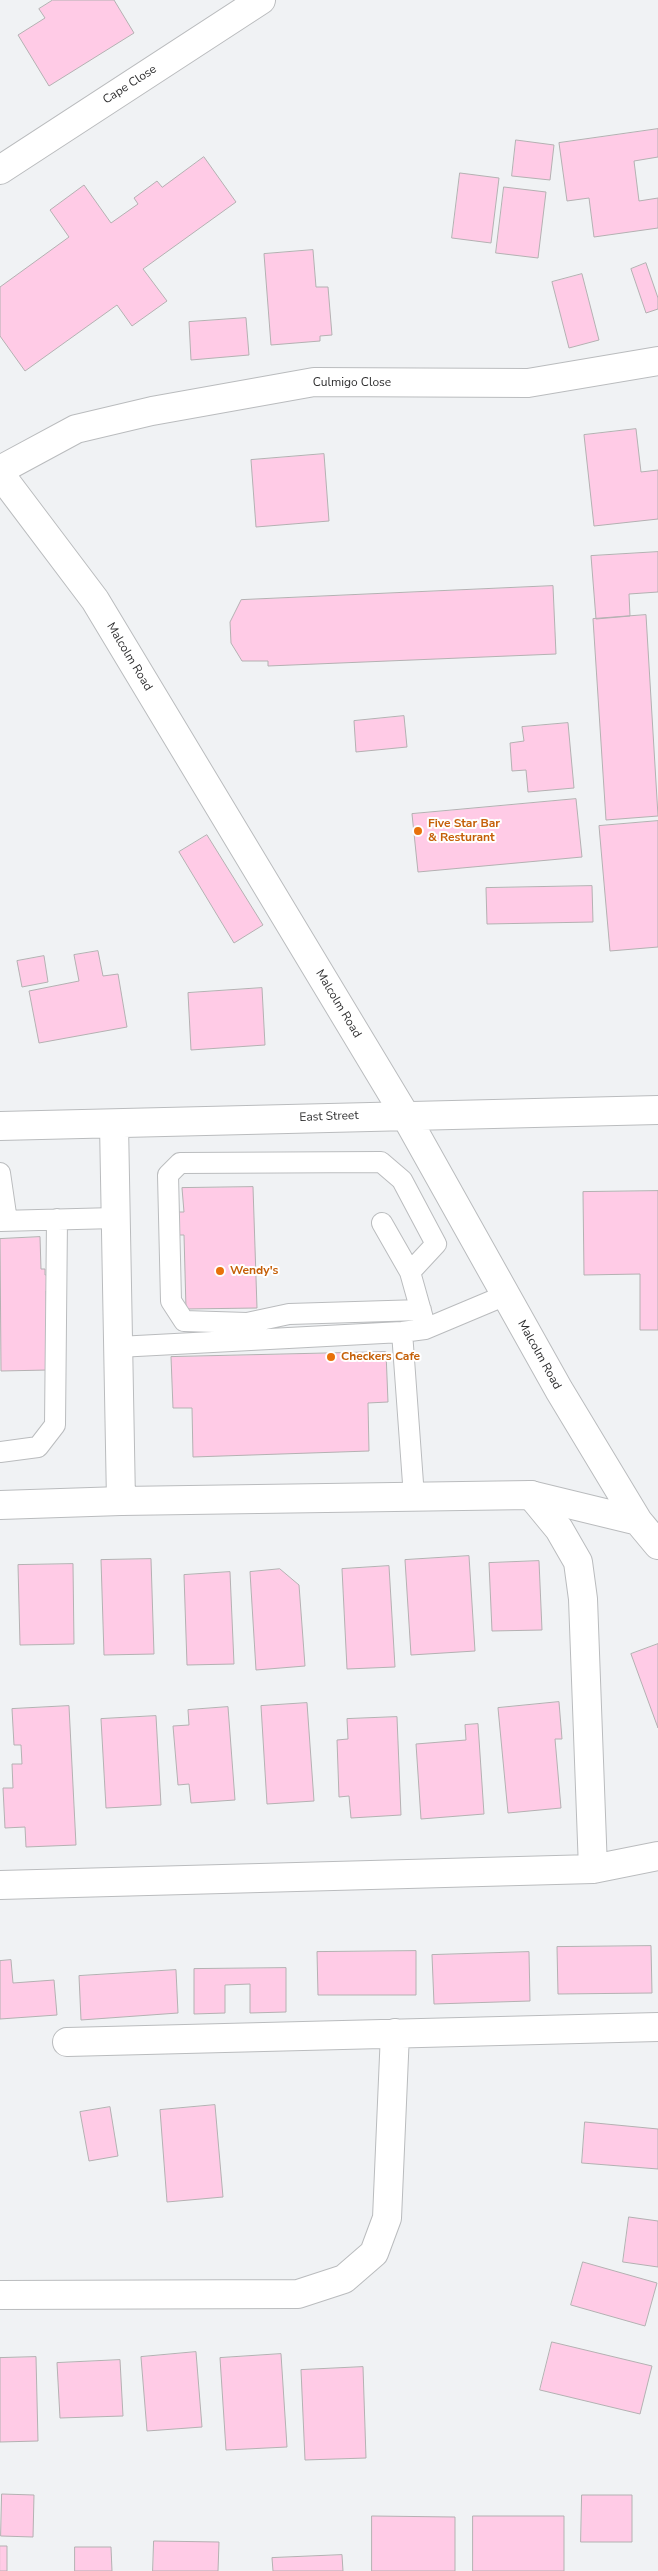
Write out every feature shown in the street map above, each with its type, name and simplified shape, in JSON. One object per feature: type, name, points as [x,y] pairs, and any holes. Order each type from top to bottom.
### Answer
[{"type":"street","name":"Cape Close","points":[[0,170],[260,0]]},
{"type":"street","name":"Culmigo Close","points":[[0,472],[76,429],[152,411],[314,382],[528,383],[658,361]]},
{"type":"street","name":"Malcolm Road","points":[[0,472],[95,600],[405,1115],[559,1390],[638,1521],[658,1545]]},
{"type":"street","name":"East Street","points":[[0,1126],[658,1110]]},
{"type":"street","points":[[114,1124],[121,1501]]},
{"type":"street","points":[[0,1505],[121,1501],[530,1496],[638,1521]]},
{"type":"street","points":[[530,1496],[559,1528],[578,1562],[584,1599],[593,1869]]},
{"type":"street","points":[[0,1885],[593,1869],[658,1856]]},
{"type":"street","points":[[66,2042],[658,2027]]},
{"type":"street","points":[[0,2294],[298,2294],[344,2279],[374,2253],[387,2218],[395,2033]]},
{"type":"lane","points":[[410,1272],[436,1244],[402,1180],[381,1162],[180,1163],[168,1175],[170,1301],[184,1321],[247,1323],[289,1314],[423,1319]]},
{"type":"lane","points":[[0,1173],[3,1221],[115,1218]]},
{"type":"lane","points":[[0,1452],[38,1447],[55,1425],[56,1219]]},
{"type":"lane","points":[[382,1223],[410,1272],[423,1319]]},
{"type":"lane","points":[[118,1347],[402,1332],[423,1319],[506,1295]]},
{"type":"lane","points":[[402,1332],[414,1497]]},
{"type":"building","points":[[53,0],[114,0],[134,33],[49,86],[18,35],[45,18],[39,9]]},
{"type":"building","points":[[658,129],[658,157],[634,161],[639,201],[658,198],[658,228],[594,237],[589,198],[567,201],[559,143]]},
{"type":"building","points":[[516,140],[554,145],[550,180],[512,176]]},
{"type":"building","points":[[204,157],[236,202],[143,269],[167,301],[132,326],[117,305],[25,371],[0,336],[0,287],[69,237],[50,210],[84,185],[111,223],[138,204],[134,198],[157,181],[162,187]]},
{"type":"building","points":[[460,173],[499,178],[491,243],[452,238]]},
{"type":"building","points":[[504,187],[546,192],[538,258],[496,253]]},
{"type":"building","points":[[313,250],[316,287],[328,287],[332,335],[320,336],[320,341],[271,345],[264,254]]},
{"type":"building","points":[[646,263],[658,298],[658,309],[646,313],[631,269]]},
{"type":"building","points":[[582,274],[599,340],[569,348],[552,282]]},
{"type":"building","points":[[246,318],[249,355],[191,360],[189,322]]},
{"type":"building","points":[[636,429],[641,472],[658,470],[658,519],[594,526],[584,435]]},
{"type":"building","points":[[324,454],[329,521],[256,527],[251,460]]},
{"type":"building","points":[[658,552],[658,592],[629,594],[630,616],[596,619],[591,556]]},
{"type":"building","points":[[553,586],[556,654],[268,666],[268,661],[242,661],[231,643],[230,622],[241,600]]},
{"type":"building","points":[[646,615],[658,816],[606,820],[593,619]]},
{"type":"building","points":[[404,716],[407,747],[356,752],[354,721]]},
{"type":"building","points":[[568,723],[574,788],[528,792],[526,770],[512,771],[510,743],[524,741],[522,727]]},
{"type":"building","points":[[576,799],[582,857],[418,872],[412,814]]},
{"type":"building","points":[[658,821],[658,947],[610,951],[599,826]]},
{"type":"building","points":[[207,835],[263,925],[234,943],[179,852]]},
{"type":"building","points":[[592,886],[593,922],[487,924],[486,888]]},
{"type":"building","points":[[98,951],[103,976],[118,974],[127,1027],[39,1043],[29,991],[79,981],[74,955]]},
{"type":"building","points":[[44,956],[48,982],[22,987],[17,961]]},
{"type":"building","points":[[262,988],[265,1045],[191,1050],[188,993]]},
{"type":"building","name":"Wendy's","points":[[253,1187],[257,1308],[186,1309],[184,1235],[176,1235],[175,1212],[184,1212],[182,1188]]},
{"type":"building","points":[[658,1191],[658,1330],[640,1330],[640,1274],[584,1275],[583,1192]]},
{"type":"building","points":[[40,1237],[41,1269],[45,1269],[45,1275],[51,1274],[52,1291],[46,1291],[48,1370],[1,1371],[0,1239]]},
{"type":"building","points":[[386,1352],[388,1402],[368,1403],[369,1451],[193,1457],[192,1408],[173,1408],[171,1357]]},
{"type":"building","points":[[469,1556],[475,1651],[411,1655],[405,1560]]},
{"type":"building","points":[[151,1559],[154,1654],[104,1655],[101,1560]]},
{"type":"building","points":[[539,1561],[542,1630],[492,1631],[489,1563]]},
{"type":"building","points":[[73,1564],[74,1644],[20,1645],[18,1565]]},
{"type":"building","points":[[389,1566],[395,1667],[347,1669],[342,1569]]},
{"type":"building","points":[[280,1569],[299,1585],[305,1666],[256,1670],[250,1572]]},
{"type":"building","points":[[230,1572],[234,1664],[187,1665],[184,1575]]},
{"type":"building","points":[[658,1644],[658,1728],[631,1654]]},
{"type":"building","points":[[559,1702],[562,1739],[555,1739],[561,1808],[508,1813],[498,1708]]},
{"type":"building","points":[[307,1703],[314,1801],[267,1804],[261,1706]]},
{"type":"building","points":[[69,1706],[76,1845],[26,1847],[25,1827],[5,1828],[3,1788],[13,1788],[12,1764],[22,1764],[21,1745],[14,1745],[12,1709]]},
{"type":"building","points":[[228,1707],[235,1800],[191,1803],[189,1784],[178,1785],[173,1726],[189,1725],[188,1710]]},
{"type":"building","points":[[156,1716],[161,1805],[106,1808],[101,1719]]},
{"type":"building","points":[[397,1717],[401,1815],[351,1818],[349,1796],[339,1797],[337,1740],[348,1739],[347,1719]]},
{"type":"building","points":[[478,1724],[484,1814],[421,1819],[416,1744],[466,1740],[465,1725]]},
{"type":"building","points":[[651,1946],[652,1993],[558,1994],[557,1947]]},
{"type":"building","points":[[416,1951],[416,1995],[318,1995],[317,1952]]},
{"type":"building","points":[[529,1952],[530,2001],[434,2004],[432,1955]]},
{"type":"building","points":[[11,1960],[13,1983],[54,1980],[57,2015],[0,2019],[0,1961]]},
{"type":"building","points":[[286,1968],[286,2012],[250,2013],[250,1984],[225,1985],[225,2013],[194,2014],[194,1969]]},
{"type":"building","points":[[176,1970],[178,2013],[81,2020],[79,1976]]},
{"type":"building","points":[[215,2105],[223,2197],[167,2202],[160,2110]]},
{"type":"building","points":[[110,2107],[118,2156],[89,2161],[80,2112]]},
{"type":"building","points":[[585,2122],[658,2129],[658,2169],[582,2163]]},
{"type":"building","points":[[629,2217],[658,2221],[658,2267],[623,2262]]},
{"type":"building","points":[[583,2262],[657,2283],[645,2326],[571,2305]]},
{"type":"building","points":[[552,2342],[652,2366],[640,2414],[540,2390]]},
{"type":"building","points":[[196,2352],[202,2427],[147,2431],[141,2357]]},
{"type":"building","points":[[281,2354],[287,2447],[226,2450],[220,2358]]},
{"type":"building","points":[[36,2357],[38,2441],[0,2442],[0,2358]]},
{"type":"building","points":[[120,2360],[123,2416],[60,2418],[57,2363]]},
{"type":"building","points":[[363,2367],[366,2458],[305,2460],[301,2370]]},
{"type":"building","points":[[2,2494],[34,2495],[33,2537],[1,2536]]},
{"type":"building","points":[[582,2495],[632,2495],[632,2542],[581,2542]]},
{"type":"building","points":[[372,2516],[455,2517],[455,2571],[372,2571]]},
{"type":"building","points":[[473,2516],[564,2516],[564,2571],[473,2571]]},
{"type":"building","points":[[154,2541],[219,2542],[218,2571],[153,2571]]},
{"type":"building","points":[[0,2546],[7,2546],[7,2571],[0,2571]]},
{"type":"building","points":[[75,2547],[111,2547],[112,2571],[75,2571]]},
{"type":"building","points":[[342,2555],[343,2571],[273,2571],[272,2558]]},
{"type":"place","name":"Five Star Bar & Resturant","points":[[418,831]]},
{"type":"place","name":"Wendy's","points":[[220,1271]]},
{"type":"place","name":"Checkers Cafe","points":[[331,1357]]}]
